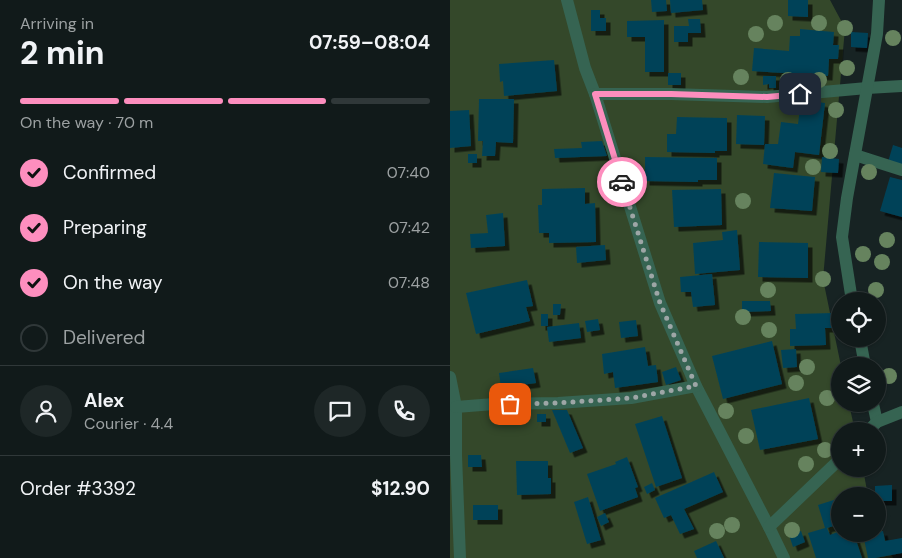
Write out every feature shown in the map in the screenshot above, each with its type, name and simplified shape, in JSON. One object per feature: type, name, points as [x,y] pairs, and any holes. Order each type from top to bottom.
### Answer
[{"type":"street","points":[[568,0],[585,68],[595,94],[660,303],[696,386],[770,527],[784,558]]},
{"type":"street","points":[[851,292],[842,237],[847,198],[877,34],[879,0]]},
{"type":"street","points":[[595,94],[767,97],[902,86]]},
{"type":"street","points":[[855,155],[902,170]]},
{"type":"street","points":[[450,377],[456,407],[460,558]]},
{"type":"street","points":[[456,407],[631,398],[696,386]]},
{"type":"street","points":[[883,422],[902,412]]},
{"type":"street","points":[[770,527],[831,468]]},
{"type":"green space","points":[[450,0],[830,0],[845,28],[823,279],[831,318],[831,347],[837,347],[839,357],[831,357],[831,412],[851,412],[853,422],[831,422],[831,477],[864,477],[866,487],[831,487],[831,542],[886,541],[893,558],[450,558]]},
{"type":"building","points":[[651,0],[666,0],[667,11],[652,12]]},
{"type":"building","points":[[670,0],[702,0],[703,10],[671,13]]},
{"type":"building","points":[[788,0],[808,0],[808,17],[788,16]]},
{"type":"building","points":[[591,10],[600,10],[600,18],[606,18],[606,31],[591,31]]},
{"type":"building","points":[[688,19],[700,19],[701,33],[688,33],[688,42],[674,42],[674,26],[689,26]]},
{"type":"building","points":[[664,20],[664,72],[645,72],[645,37],[627,37],[627,21]]},
{"type":"building","points":[[800,29],[834,32],[833,45],[839,45],[838,59],[829,59],[828,76],[752,71],[754,48],[789,51],[790,36],[800,36]]},
{"type":"building","points":[[851,32],[868,33],[867,48],[851,47]]},
{"type":"building","points":[[554,60],[557,91],[504,96],[503,81],[500,82],[499,64]]},
{"type":"building","points":[[668,73],[681,73],[681,85],[668,85]]},
{"type":"building","points":[[763,76],[776,76],[776,88],[769,88],[769,84],[763,85]]},
{"type":"building","points":[[479,99],[514,99],[513,143],[496,142],[495,156],[482,156],[483,141],[478,141]]},
{"type":"building","points":[[801,100],[825,103],[819,155],[795,152],[793,168],[763,164],[765,144],[778,144],[781,122],[798,124]]},
{"type":"building","points":[[469,110],[471,146],[450,148],[450,111]]},
{"type":"building","points":[[737,115],[765,116],[764,145],[736,144]]},
{"type":"building","points":[[677,117],[727,118],[727,151],[715,151],[715,153],[667,152],[667,134],[676,134]]},
{"type":"building","points":[[602,141],[607,156],[555,158],[554,149],[582,148],[581,142]]},
{"type":"building","points":[[893,145],[902,148],[902,166],[888,162]]},
{"type":"building","points":[[468,154],[477,154],[477,163],[468,163]]},
{"type":"building","points":[[645,157],[717,158],[717,180],[698,180],[698,182],[645,181]]},
{"type":"building","points":[[822,157],[839,159],[838,173],[821,172]]},
{"type":"building","points":[[774,173],[815,177],[812,211],[770,208]]},
{"type":"building","points":[[890,177],[902,180],[902,217],[880,211]]},
{"type":"building","points":[[585,188],[585,204],[595,203],[596,242],[549,243],[549,233],[539,233],[538,205],[542,205],[542,189]]},
{"type":"building","points":[[721,189],[722,225],[674,227],[672,190]]},
{"type":"building","points":[[503,213],[505,246],[471,248],[470,234],[488,233],[486,215]]},
{"type":"building","points":[[737,230],[740,270],[695,274],[693,243],[723,240],[722,232]]},
{"type":"building","points":[[759,242],[808,243],[808,278],[758,277]]},
{"type":"building","points":[[605,245],[606,260],[577,263],[576,247]]},
{"type":"building","points":[[712,274],[715,305],[693,307],[691,292],[681,292],[680,277]]},
{"type":"building","points":[[527,280],[533,306],[526,307],[530,321],[476,334],[466,293]]},
{"type":"building","points":[[742,301],[770,301],[771,311],[742,312]]},
{"type":"building","points":[[553,304],[561,304],[560,315],[553,315]]},
{"type":"building","points":[[831,313],[831,328],[825,328],[826,345],[790,346],[790,329],[796,329],[795,314]]},
{"type":"building","points":[[541,314],[548,314],[548,326],[541,326]]},
{"type":"building","points":[[598,319],[600,330],[587,332],[585,321]]},
{"type":"building","points":[[636,320],[638,336],[621,338],[619,322]]},
{"type":"building","points":[[579,323],[581,338],[549,342],[547,327]]},
{"type":"building","points":[[772,341],[782,384],[723,399],[712,356]]},
{"type":"building","points":[[645,347],[648,366],[656,365],[658,382],[615,388],[613,372],[604,374],[602,354]]},
{"type":"building","points":[[796,349],[797,367],[783,368],[781,350]]},
{"type":"building","points":[[676,367],[681,380],[666,385],[662,372]]},
{"type":"building","points":[[533,368],[536,383],[501,388],[499,373]]},
{"type":"building","points":[[809,398],[818,439],[760,450],[751,410]]},
{"type":"building","points":[[552,410],[567,410],[583,448],[570,453]]},
{"type":"building","points":[[537,414],[546,414],[546,422],[537,422]]},
{"type":"building","points":[[662,416],[682,478],[656,487],[635,424]]},
{"type":"building","points":[[468,455],[481,455],[482,467],[468,467]]},
{"type":"building","points":[[627,457],[638,487],[635,488],[638,497],[600,511],[587,474],[616,464],[615,462]]},
{"type":"building","points":[[516,461],[548,461],[548,478],[551,478],[551,494],[517,495]]},
{"type":"building","points":[[714,472],[723,492],[684,509],[694,529],[680,534],[671,515],[664,518],[655,498]]},
{"type":"building","points":[[652,483],[655,490],[647,494],[644,487]]},
{"type":"building","points":[[892,485],[892,501],[886,501],[886,487],[875,486]]},
{"type":"building","points":[[588,497],[601,540],[587,544],[574,502]]},
{"type":"building","points":[[831,501],[831,527],[827,528],[831,535],[831,542],[857,542],[862,558],[816,558],[808,533],[825,528],[818,505]]},
{"type":"building","points":[[473,505],[498,505],[498,520],[473,520]]},
{"type":"building","points":[[605,513],[609,522],[601,526],[597,517]]},
{"type":"building","points":[[801,531],[805,542],[793,547],[789,535]]},
{"type":"building","points":[[902,538],[902,553],[868,558],[865,542],[886,542]]},
{"type":"building","points":[[716,541],[724,558],[697,558],[694,551]]},
{"type":"way so far","points":[[510,404],[631,398],[696,386],[660,303],[622,182]]},
{"type":"route","points":[[622,182],[595,94],[767,97],[800,94]]}]
